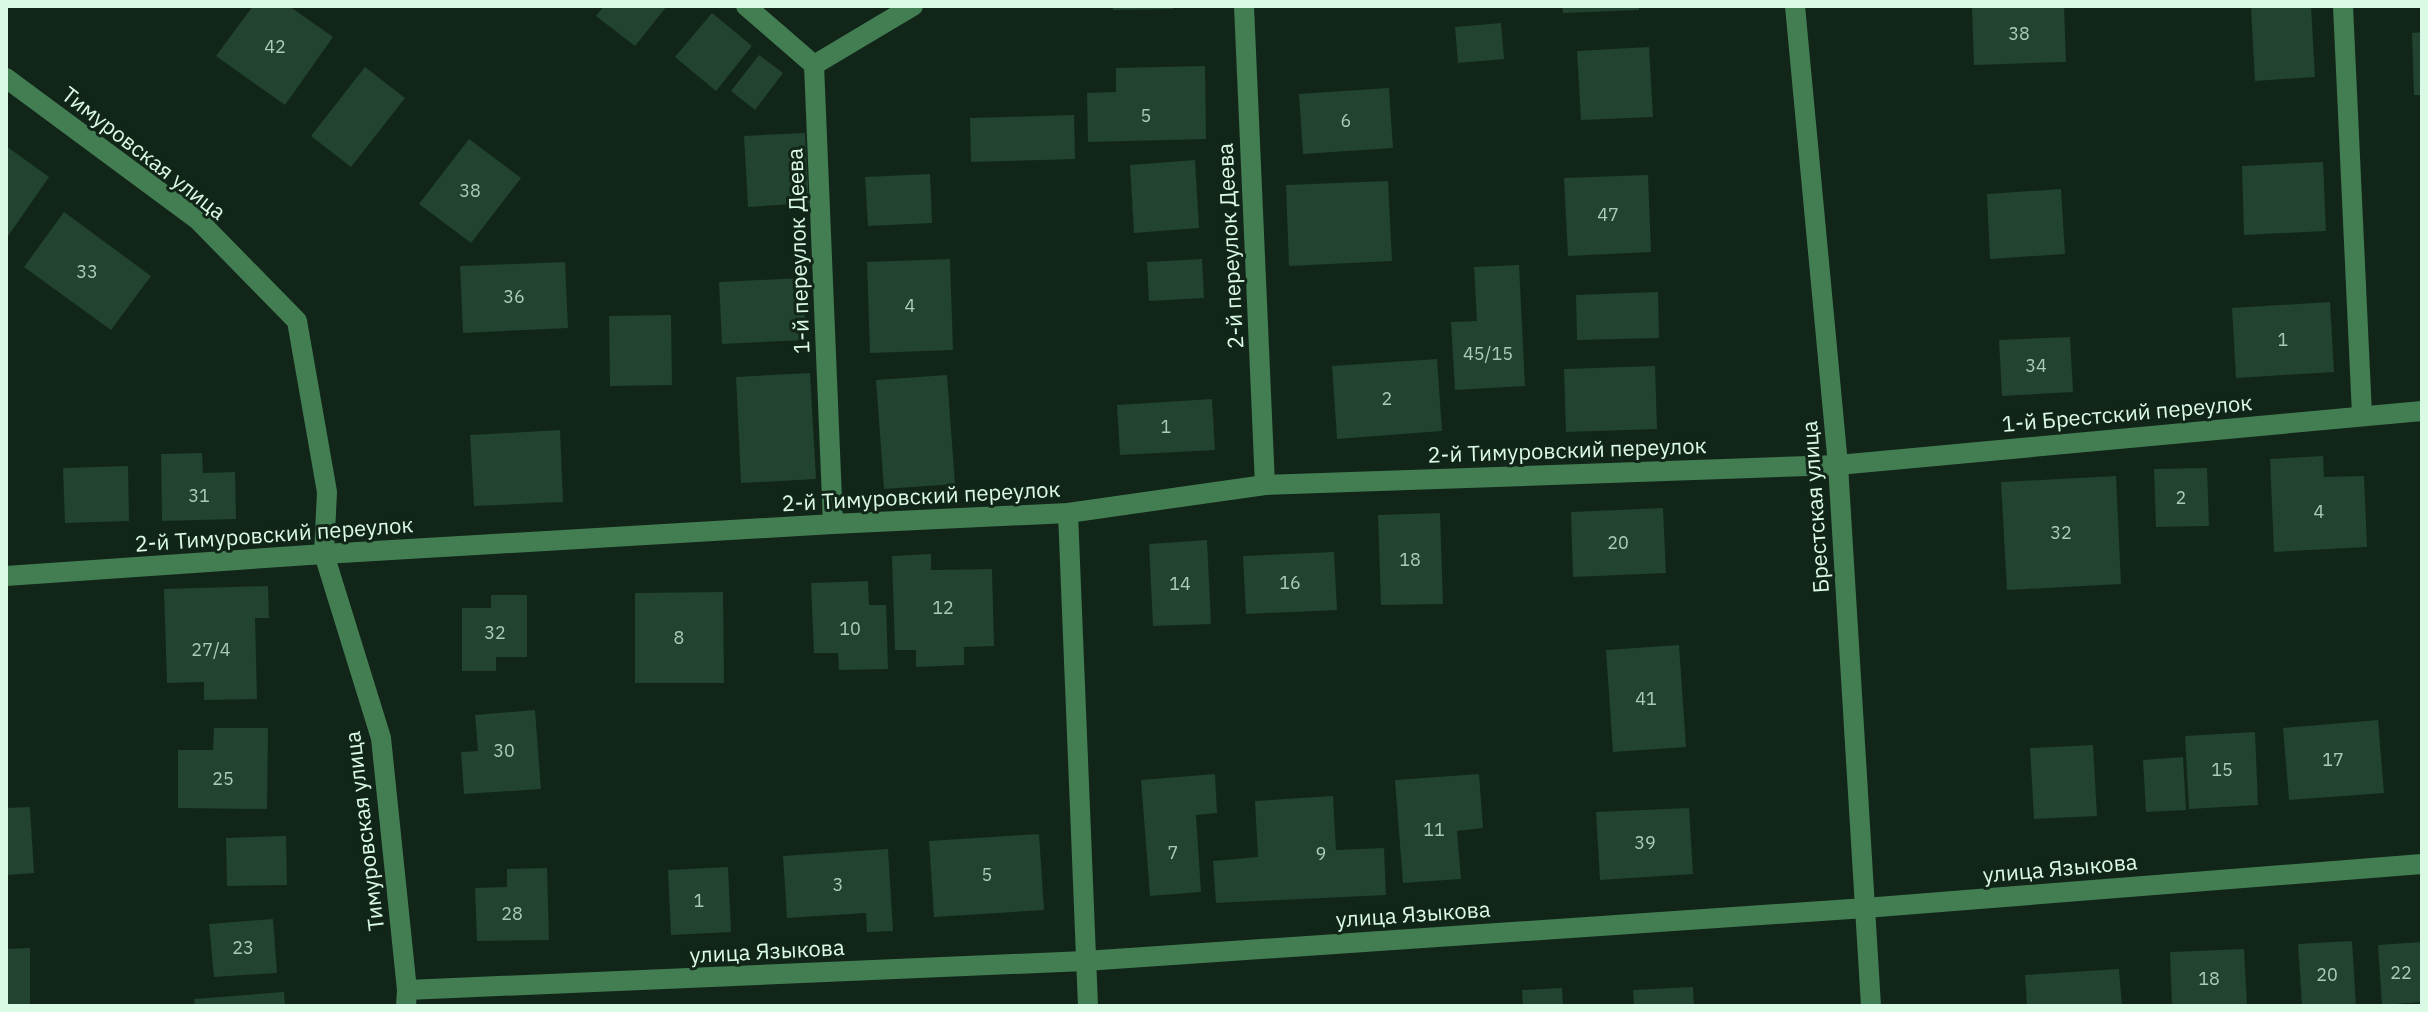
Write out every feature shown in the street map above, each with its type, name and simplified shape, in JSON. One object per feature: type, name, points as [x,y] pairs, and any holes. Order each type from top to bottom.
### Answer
[{"type":"street","points":[[746,6],[814,65],[913,6]]},
{"type":"street","name":"2-й переулок Деева","points":[[1244,6],[1265,485]]},
{"type":"street","name":"Брестская улица","points":[[1795,6],[1838,465],[1871,1006]]},
{"type":"street","points":[[2343,6],[2362,415]]},
{"type":"street","name":"1-й переулок Деева","points":[[814,65],[833,524]]},
{"type":"street","name":"Тимуровская улица","points":[[6,78],[198,220],[297,321],[327,492],[324,554],[381,738],[407,998]]},
{"type":"street","name":"1-й Брестский переулок","points":[[1838,465],[2422,411]]},
{"type":"street","name":"2-й Тимуровский переулок","points":[[6,576],[324,554],[1068,513],[1265,485],[1838,465]]},
{"type":"street","points":[[1068,513],[1088,1006]]},
{"type":"street","name":"улица Языкова","points":[[407,998],[1085,961],[1865,908],[2422,864]]},
{"type":"building","points":[[253,6],[289,6],[333,37],[285,105],[216,56]]},
{"type":"building","points":[[604,6],[667,6],[635,46],[596,16]]},
{"type":"building","points":[[1112,6],[1173,6],[1173,9],[1113,10]]},
{"type":"building","points":[[1562,6],[1639,6],[1639,10],[1563,13]]},
{"type":"building","points":[[1972,6],[2064,6],[2066,62],[1974,65]]},
{"type":"building","points":[[2311,6],[2315,77],[2255,81],[2251,8]]},
{"type":"building","points":[[712,13],[752,46],[716,91],[675,57]]},
{"type":"building","points":[[1501,23],[1504,59],[1458,63],[1455,27]]},
{"type":"building","points":[[2422,32],[2422,95],[2414,95],[2412,33]]},
{"type":"building","points":[[1649,47],[1653,117],[1581,120],[1577,51]]},
{"type":"building","points":[[759,55],[783,73],[755,110],[731,91]]},
{"type":"building","points":[[1205,66],[1206,139],[1088,142],[1087,93],[1116,92],[1116,68]]},
{"type":"building","points":[[365,67],[405,98],[351,167],[311,136]]},
{"type":"building","points":[[1389,88],[1393,148],[1303,154],[1299,94]]},
{"type":"building","points":[[1074,115],[1075,159],[971,162],[970,118]]},
{"type":"building","points":[[805,133],[809,203],[748,207],[744,136]]},
{"type":"building","points":[[469,139],[521,178],[471,243],[419,204]]},
{"type":"building","points":[[6,146],[49,177],[6,239]]},
{"type":"building","points":[[1195,160],[1199,228],[1134,233],[1130,165]]},
{"type":"building","points":[[2323,162],[2326,231],[2244,235],[2242,166]]},
{"type":"building","points":[[930,174],[932,223],[868,226],[865,177]]},
{"type":"building","points":[[1648,175],[1651,252],[1568,256],[1564,178]]},
{"type":"building","points":[[1388,181],[1392,261],[1289,266],[1286,185]]},
{"type":"building","points":[[2061,189],[2065,254],[1990,259],[1987,194]]},
{"type":"building","points":[[64,212],[151,276],[111,330],[24,267]]},
{"type":"building","points":[[950,259],[953,350],[870,353],[867,262]]},
{"type":"building","points":[[1202,259],[1204,298],[1149,301],[1147,262]]},
{"type":"building","points":[[565,262],[568,328],[463,333],[460,266]]},
{"type":"building","points":[[1519,265],[1525,386],[1455,390],[1451,322],[1477,321],[1474,267]]},
{"type":"building","points":[[803,278],[806,340],[722,344],[719,282]]},
{"type":"building","points":[[1658,292],[1659,338],[1577,340],[1576,295]]},
{"type":"building","points":[[2330,302],[2334,372],[2236,378],[2232,308]]},
{"type":"building","points":[[671,315],[672,385],[610,386],[609,316]]},
{"type":"building","points":[[2070,337],[2073,392],[2002,396],[1999,340]]},
{"type":"building","points":[[1437,359],[1442,431],[1337,439],[1332,366]]},
{"type":"building","points":[[1655,366],[1657,429],[1566,432],[1564,369]]},
{"type":"building","points":[[810,373],[816,479],[741,483],[736,377]]},
{"type":"building","points":[[947,375],[955,484],[884,489],[876,380]]},
{"type":"building","points":[[1212,399],[1215,450],[1120,455],[1117,405]]},
{"type":"building","points":[[560,430],[563,502],[474,506],[470,435]]},
{"type":"building","points":[[202,453],[203,473],[235,472],[236,519],[162,521],[161,454]]},
{"type":"building","points":[[2323,456],[2324,477],[2364,476],[2367,547],[2274,552],[2270,459]]},
{"type":"building","points":[[128,466],[129,521],[65,523],[63,468]]},
{"type":"building","points":[[2207,468],[2209,526],[2156,527],[2154,469]]},
{"type":"building","points":[[2116,476],[2121,584],[2007,590],[2001,482]]},
{"type":"building","points":[[1663,508],[1666,573],[1573,577],[1571,512]]},
{"type":"building","points":[[1440,513],[1443,604],[1381,605],[1378,515]]},
{"type":"building","points":[[1207,540],[1211,624],[1153,626],[1149,544]]},
{"type":"building","points":[[1334,552],[1337,610],[1246,614],[1243,556]]},
{"type":"building","points":[[931,554],[931,570],[992,569],[994,646],[964,647],[964,665],[916,667],[916,650],[895,650],[892,556]]},
{"type":"building","points":[[868,581],[869,605],[886,605],[888,669],[839,670],[838,653],[814,653],[811,583]]},
{"type":"building","points":[[268,586],[269,618],[255,618],[257,699],[204,700],[204,682],[167,683],[164,589]]},
{"type":"building","points":[[723,592],[724,683],[635,683],[635,593]]},
{"type":"building","points":[[491,595],[527,595],[527,657],[496,657],[496,671],[462,671],[462,608],[491,608]]},
{"type":"building","points":[[1679,645],[1686,747],[1613,752],[1606,650]]},
{"type":"building","points":[[535,710],[541,789],[464,794],[461,752],[478,751],[475,715]]},
{"type":"building","points":[[2378,720],[2384,793],[2289,800],[2283,728]]},
{"type":"building","points":[[214,728],[268,728],[267,809],[178,808],[178,750],[213,750]]},
{"type":"building","points":[[2255,732],[2258,805],[2189,809],[2185,736]]},
{"type":"building","points":[[2093,745],[2097,816],[2034,819],[2030,748]]},
{"type":"building","points":[[2183,757],[2186,810],[2146,812],[2143,760]]},
{"type":"building","points":[[1215,774],[1217,813],[1196,815],[1201,892],[1150,896],[1141,780]]},
{"type":"building","points":[[1479,774],[1483,828],[1457,831],[1461,879],[1403,883],[1395,780]]},
{"type":"building","points":[[1333,796],[1336,850],[1384,848],[1386,895],[1216,903],[1213,861],[1258,857],[1255,801]]},
{"type":"building","points":[[30,807],[34,873],[6,875],[6,808]]},
{"type":"building","points":[[1689,808],[1693,874],[1600,880],[1596,812]]},
{"type":"building","points":[[1039,834],[1044,910],[934,917],[929,841]]},
{"type":"building","points":[[286,836],[287,885],[227,886],[226,838]]},
{"type":"building","points":[[888,849],[893,931],[867,932],[866,913],[787,918],[783,856]]},
{"type":"building","points":[[728,867],[731,932],[671,935],[668,870]]},
{"type":"building","points":[[547,868],[549,940],[477,941],[475,888],[507,887],[507,869]]},
{"type":"building","points":[[273,919],[277,973],[214,977],[209,924]]},
{"type":"building","points":[[2352,941],[2356,1006],[2302,1006],[2298,944]]},
{"type":"building","points":[[2422,942],[2422,1002],[2382,1005],[2378,945]]},
{"type":"building","points":[[30,948],[30,1006],[6,1006],[6,949]]},
{"type":"building","points":[[2244,949],[2247,1006],[2172,1006],[2170,952]]},
{"type":"building","points":[[2119,969],[2122,1006],[2027,1006],[2025,975]]},
{"type":"building","points":[[1693,987],[1694,1006],[1634,1006],[1633,990]]},
{"type":"building","points":[[1562,988],[1563,1006],[1523,1006],[1522,990]]},
{"type":"building","points":[[284,992],[285,1006],[195,1006],[194,999]]}]
